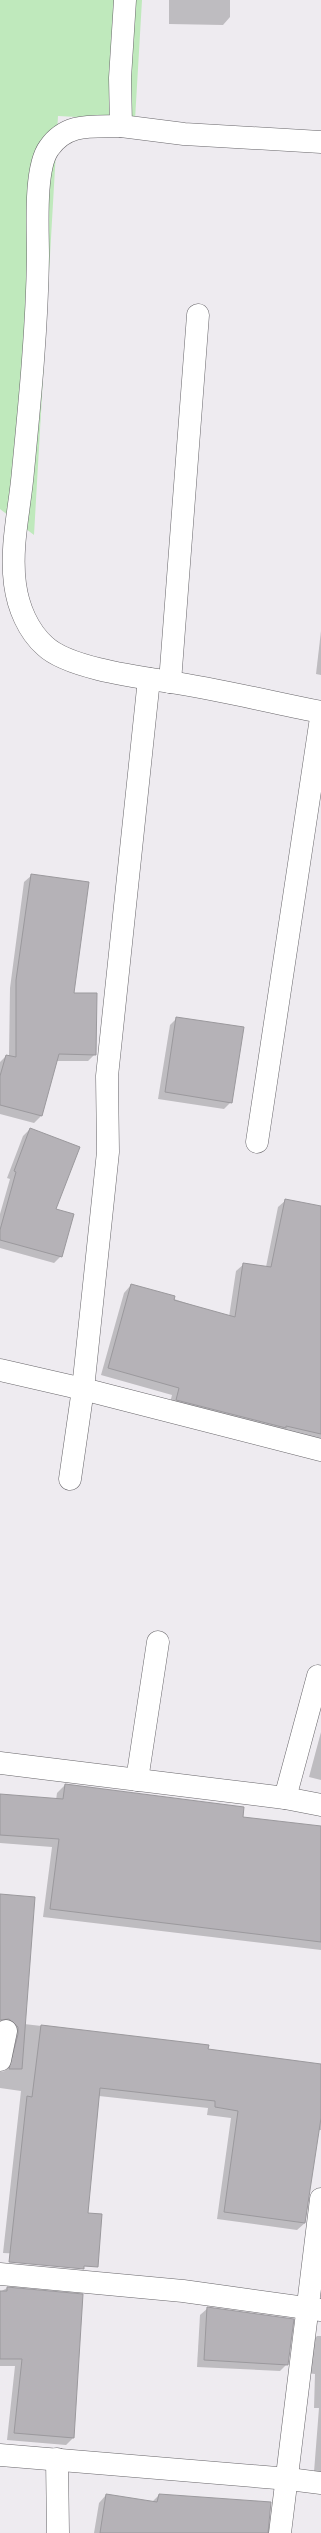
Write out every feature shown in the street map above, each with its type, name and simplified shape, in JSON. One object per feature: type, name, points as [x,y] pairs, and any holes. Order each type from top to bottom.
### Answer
[{"type":"street","points":[[121,126],[120,78],[125,0]]},
{"type":"street","points":[[321,142],[208,136],[121,126],[74,128],[59,137],[48,149],[39,181],[38,283],[32,379],[22,488],[7,526],[14,583],[20,607],[32,630],[45,647],[64,660],[160,681],[321,712]]},
{"type":"street","points":[[70,1479],[83,1389],[108,1152],[107,1076],[160,681],[198,315]]},
{"type":"street","points":[[257,1142],[321,718]]},
{"type":"street","points":[[0,1370],[83,1389],[321,1450]]},
{"type":"street","points":[[137,1780],[158,1642]]},
{"type":"street","points":[[285,1798],[318,1676]]},
{"type":"street","points":[[0,1763],[285,1798],[321,1804]]},
{"type":"street","points":[[0,2060],[6,2031]]},
{"type":"street","points":[[280,2533],[314,2310],[321,2199]]},
{"type":"street","points":[[0,2274],[183,2291],[314,2310]]},
{"type":"street","points":[[0,2456],[57,2459],[321,2483]]},
{"type":"street","points":[[57,2459],[58,2533]]},
{"type":"green space","points":[[0,0],[142,0],[135,120],[58,116],[34,535],[0,509]]},
{"type":"building","points":[[31,874],[89,882],[74,993],[97,993],[96,1055],[59,1054],[42,1116],[0,1105],[0,1076],[6,1055],[16,1057],[16,980]]},
{"type":"building","points":[[176,1017],[244,1027],[232,1103],[165,1092]]},
{"type":"building","points":[[30,1128],[80,1147],[56,1209],[74,1214],[62,1257],[0,1240],[0,1230],[16,1172],[14,1171]]},
{"type":"building","points":[[285,1199],[321,1206],[321,1434],[286,1426],[286,1428],[176,1400],[179,1388],[108,1368],[131,1284],[175,1296],[174,1300],[235,1317],[243,1263],[271,1267]]},
{"type":"building","points":[[65,1784],[244,1807],[243,1817],[321,1826],[321,1942],[50,1909],[59,1839],[0,1835],[0,1794],[63,1799]]},
{"type":"building","points":[[0,1894],[35,1897],[22,2069],[9,2069],[18,2034],[18,2027],[9,2019],[0,2020]]},
{"type":"building","points":[[41,2025],[209,2045],[208,2049],[321,2064],[321,2118],[305,2223],[224,2212],[238,2111],[215,2107],[215,2101],[100,2088],[88,2213],[102,2214],[98,2267],[84,2266],[84,2269],[9,2262],[27,2096],[32,2097]]},
{"type":"building","points":[[7,2287],[83,2294],[74,2438],[14,2433],[22,2359],[0,2359],[0,2291],[7,2291]]},
{"type":"building","points":[[207,2307],[294,2319],[288,2365],[204,2360]]},
{"type":"building","points":[[106,2494],[157,2502],[159,2494],[271,2502],[268,2533],[100,2533]]}]
